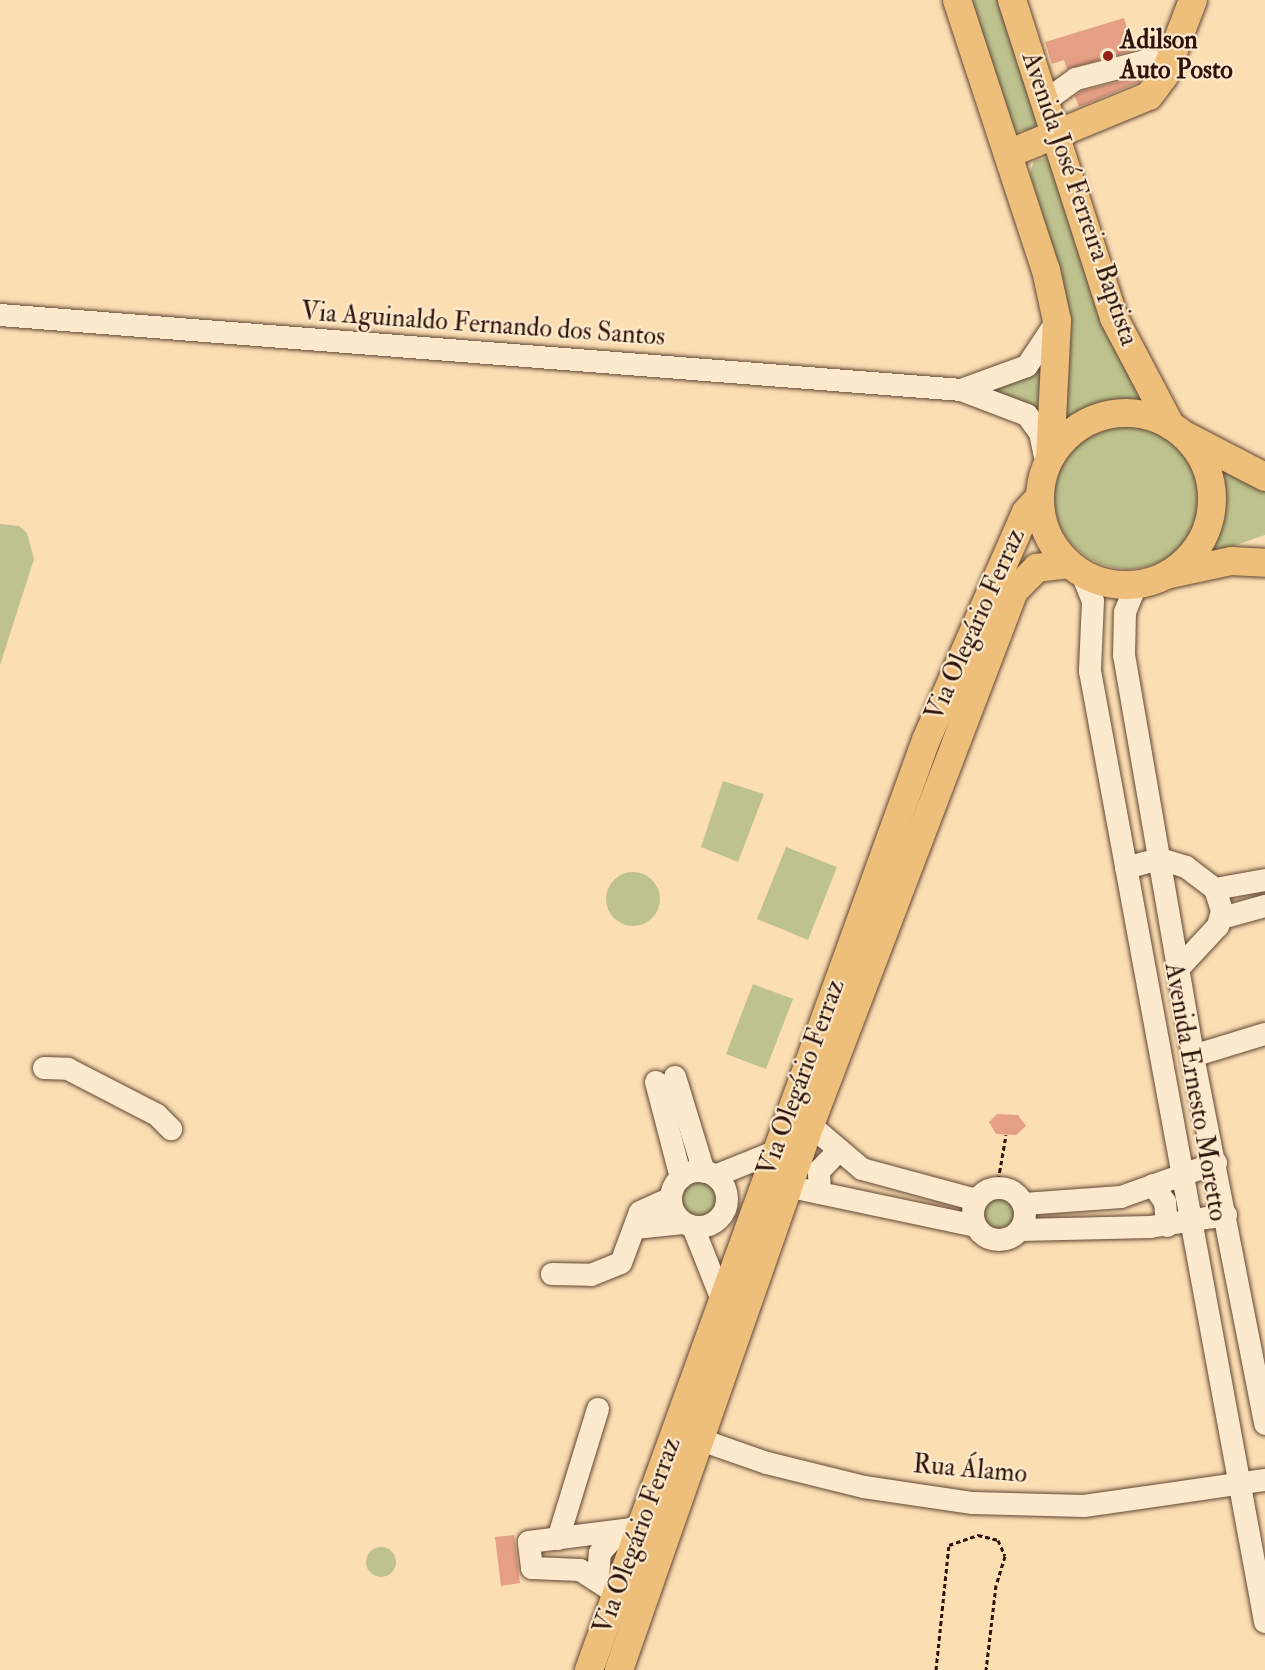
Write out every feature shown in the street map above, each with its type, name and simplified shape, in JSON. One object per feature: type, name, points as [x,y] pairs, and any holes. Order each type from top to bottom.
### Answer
[{"type":"main road","name":"Avenida José Ferreira Baptista","points":[[957,0],[1008,154],[1057,321],[1048,462]]},
{"type":"main road","name":"Avenida José Ferreira Baptista","points":[[1012,0],[1114,318],[1177,430]]},
{"type":"main road","points":[[1008,154],[1149,96],[1169,63],[1193,0]]},
{"type":"main road","points":[[1265,477],[1177,430],[1138,415],[1100,418],[1076,430],[1048,462],[1039,498],[1044,527],[1075,569],[1136,585],[1231,561],[1265,563]]},
{"type":"main road","points":[[1165,576],[1197,548],[1210,517],[1209,476],[1177,430]]},
{"type":"main road","name":"Via Olegário Ferraz","points":[[619,1670],[703,1441],[735,1305],[926,740],[1026,512],[1039,498]]},
{"type":"main road","name":"Via Olegário Ferraz","points":[[589,1670],[607,1588],[629,1531],[791,1187],[788,1153],[810,1125],[1014,591],[1037,568],[1075,569]]},
{"type":"street","points":[[1044,102],[1076,79],[1145,62],[1169,63]]},
{"type":"street","name":"Via Aguinaldo Fernando dos Santos","points":[[0,315],[961,390],[1027,415],[1040,433],[1048,462]]},
{"type":"street","name":"Via Aguinaldo Fernando dos Santos","points":[[961,390],[1027,366],[1057,321]]},
{"type":"street","name":"Avenida Ernesto Moretto","points":[[1075,569],[1093,601],[1090,671],[1137,927],[1178,1172],[1265,1622]]},
{"type":"street","name":"Avenida Ernesto Moretto","points":[[1136,585],[1125,612],[1124,656],[1193,1056],[1216,1163],[1265,1424]]},
{"type":"street","points":[[1126,868],[1160,859],[1186,867],[1224,887],[1265,880]]},
{"type":"street","points":[[1224,887],[1230,915]]},
{"type":"street","points":[[1179,968],[1203,948],[1230,915],[1265,906]]},
{"type":"street","points":[[1137,927],[1169,920]]},
{"type":"street","points":[[1193,1056],[1265,1034]]},
{"type":"street","points":[[44,1068],[68,1069],[157,1115],[171,1129]]},
{"type":"street","points":[[635,1228],[688,1225],[714,1223],[726,1206],[727,1194],[709,1174],[665,1080],[676,1188],[688,1225],[735,1305]]},
{"type":"street","points":[[810,1125],[862,1169],[976,1200],[997,1187],[1013,1191],[1024,1204],[1020,1230]]},
{"type":"street","points":[[820,1193],[819,1171],[839,1150]]},
{"type":"street","points":[[552,1274],[565,1278],[609,1270],[627,1253],[645,1207],[676,1188],[709,1174],[788,1153]]},
{"type":"street","points":[[1024,1204],[1121,1197],[1153,1185],[1178,1172],[1216,1163]]},
{"type":"street","points":[[1153,1185],[1165,1202],[1167,1226]]},
{"type":"street","points":[[791,1187],[976,1226],[997,1240],[1020,1230],[1167,1226],[1226,1215]]},
{"type":"street","points":[[976,1200],[976,1226]]},
{"type":"street","points":[[558,1539],[598,1408]]},
{"type":"street","name":"Rua Álamo","points":[[676,1431],[703,1441],[864,1487],[973,1503],[1084,1506],[1238,1486],[1265,1480]]},
{"type":"street","points":[[643,1606],[607,1588],[580,1570],[532,1568],[529,1542],[629,1531],[668,1537]]},
{"type":"path","points":[[997,1187],[1006,1135]]},
{"type":"path","points":[[936,1670],[949,1545],[978,1535],[998,1540],[1005,1556],[996,1585],[986,1670]]},
{"type":"green space","points":[[967,0],[1001,0],[1039,118],[1033,130],[1014,131]]},
{"type":"green space","points":[[1050,157],[1148,405],[1106,404],[1064,426],[1070,345],[1067,304],[1030,173],[1034,161]]},
{"type":"green space","points":[[1050,350],[1044,421],[992,394],[994,388],[1023,379]]},
{"type":"green space","points":[[1128,419],[1143,420],[1157,425],[1170,431],[1181,441],[1191,452],[1197,465],[1202,479],[1202,509],[1197,523],[1191,536],[1181,547],[1170,557],[1157,563],[1143,568],[1128,569],[1113,568],[1099,563],[1086,557],[1075,547],[1065,536],[1059,523],[1054,509],[1053,494],[1054,479],[1059,465],[1065,452],[1075,441],[1086,431],[1099,425],[1113,420]]},
{"type":"green space","points":[[1205,448],[1265,484],[1265,535],[1192,560],[1210,535],[1218,506],[1217,476]]},
{"type":"green space","points":[[0,524],[19,526],[27,533],[34,559],[0,665]]},
{"type":"green space","points":[[723,781],[764,794],[738,862],[701,847]]},
{"type":"green space","points":[[786,847],[837,867],[808,940],[757,919]]},
{"type":"green space","points":[[633,872],[643,874],[652,880],[658,889],[660,899],[658,909],[652,918],[643,924],[633,926],[623,924],[614,918],[608,909],[606,899],[608,889],[614,880],[623,874]]},
{"type":"green space","points":[[753,984],[793,999],[766,1069],[726,1054]]},
{"type":"green space","points":[[699,1177],[713,1183],[719,1197],[713,1211],[699,1217],[685,1211],[679,1197],[685,1183]]},
{"type":"green space","points":[[1000,1194],[1013,1200],[1019,1213],[1013,1226],[1000,1232],[987,1226],[981,1213],[987,1200]]},
{"type":"green space","points":[[381,1547],[392,1551],[396,1562],[392,1573],[381,1577],[370,1573],[366,1562],[370,1551]]},
{"type":"building","points":[[1124,18],[1134,50],[1067,69],[1064,60],[1052,64],[1045,42]]},
{"type":"building","points":[[1142,76],[1139,82],[1079,107],[1075,96],[1082,91]]},
{"type":"building","points":[[997,1114],[1018,1115],[1026,1126],[1016,1135],[996,1134],[989,1122]]},
{"type":"building","points":[[514,1535],[520,1583],[501,1586],[495,1537]]},
{"type":"place","name":"Adilson Auto Posto","points":[[1108,56]]}]
